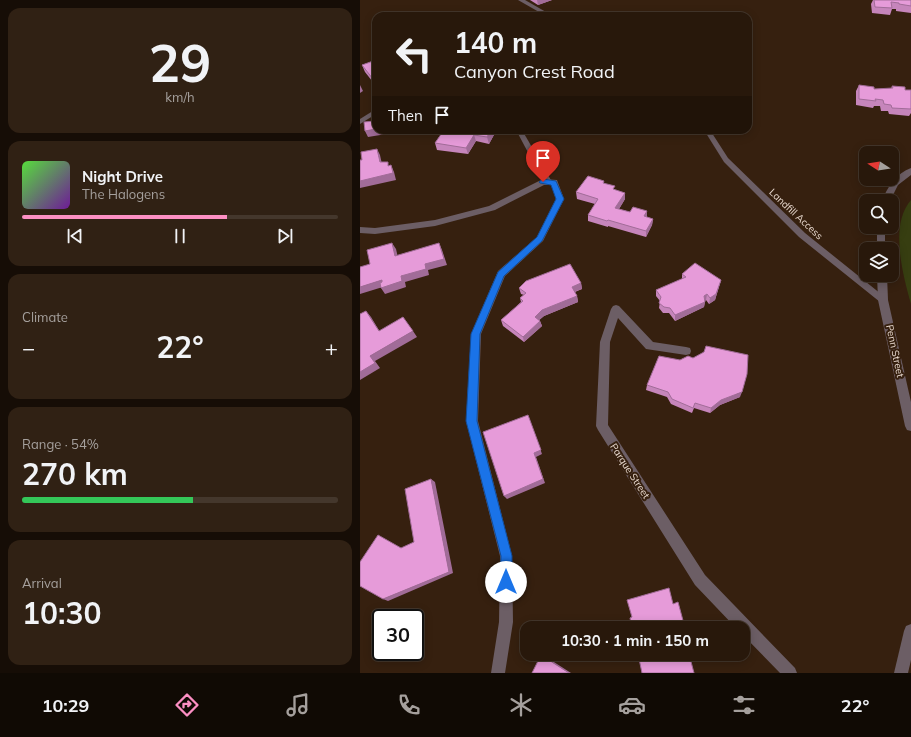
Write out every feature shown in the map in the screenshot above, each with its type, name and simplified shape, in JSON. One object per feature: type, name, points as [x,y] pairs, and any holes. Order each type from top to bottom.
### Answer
[{"type":"street","points":[[888,194],[901,177],[911,171]]},
{"type":"street","points":[[360,230],[375,231],[442,221],[492,208],[543,182],[554,182],[560,199],[540,239],[501,274],[476,334],[472,421],[506,556],[506,622],[498,673]]},
{"type":"street","name":"Penn Street","points":[[883,282],[884,300],[911,426]]},
{"type":"street","name":"Parque Street","points":[[686,351],[650,346],[616,309],[604,342],[602,426],[700,580],[790,673]]},
{"type":"street","points":[[901,673],[911,631]]},
{"type":"lane","points":[[521,0],[543,12]]},
{"type":"lane","points":[[360,122],[372,114]]},
{"type":"lane","points":[[521,134],[548,182]]},
{"type":"lane","name":"Landfill Access","points":[[710,134],[726,160],[802,236],[884,300]]},
{"type":"green space","points":[[911,200],[911,304],[902,265],[899,236],[904,210]]},
{"type":"building","points":[[874,0],[911,0],[911,6],[891,2],[892,8],[875,7]]},
{"type":"building","points":[[372,61],[372,78],[362,65]]},
{"type":"building","points":[[859,85],[874,87],[874,89],[893,88],[892,86],[905,87],[905,90],[911,90],[911,109],[892,108],[891,105],[884,104],[883,100],[875,99],[876,101],[859,99]]},
{"type":"building","points":[[372,121],[372,130],[365,131],[364,122]]},
{"type":"building","points":[[441,134],[489,134],[487,137],[474,135],[466,148],[435,143]]},
{"type":"building","points":[[377,149],[380,162],[388,162],[388,166],[391,165],[393,173],[360,181],[360,160],[362,160],[361,152]]},
{"type":"building","points":[[588,176],[604,181],[603,183],[615,186],[613,189],[625,193],[615,208],[630,212],[633,207],[647,211],[644,216],[653,219],[646,231],[588,215],[598,199],[576,192]]},
{"type":"building","points":[[392,243],[395,256],[439,243],[444,259],[425,264],[426,269],[401,276],[402,281],[381,288],[380,283],[382,280],[360,287],[360,267],[370,264],[367,250]]},
{"type":"building","points":[[695,263],[721,280],[716,294],[710,298],[707,294],[704,296],[705,302],[675,315],[670,308],[664,307],[659,303],[661,297],[656,290],[686,277],[682,274]]},
{"type":"building","points":[[570,264],[581,283],[572,287],[577,296],[542,310],[535,317],[540,321],[523,337],[501,320],[523,301],[520,298],[526,293],[519,288],[526,281]]},
{"type":"building","points":[[366,311],[379,331],[403,317],[413,331],[370,356],[375,363],[360,372],[360,314]]},
{"type":"building","points":[[706,346],[748,355],[747,374],[742,392],[721,400],[711,408],[695,403],[693,408],[672,399],[668,392],[647,385],[659,356],[680,360],[688,356],[693,358],[704,352]]},
{"type":"building","points":[[528,415],[541,450],[534,453],[543,479],[504,496],[483,432]]},
{"type":"building","points":[[431,479],[449,572],[383,599],[360,586],[360,562],[378,535],[401,548],[414,542],[405,489]]},
{"type":"building","points":[[669,588],[673,604],[678,602],[683,621],[631,621],[630,618],[632,617],[627,600]]},
{"type":"building","points":[[538,661],[550,661],[569,673],[532,673]]},
{"type":"building","points":[[639,661],[691,661],[694,673],[642,673]]},
{"type":"route","points":[[506,582],[506,556],[472,421],[476,334],[501,274],[540,239],[560,199],[554,182],[543,182]]}]
